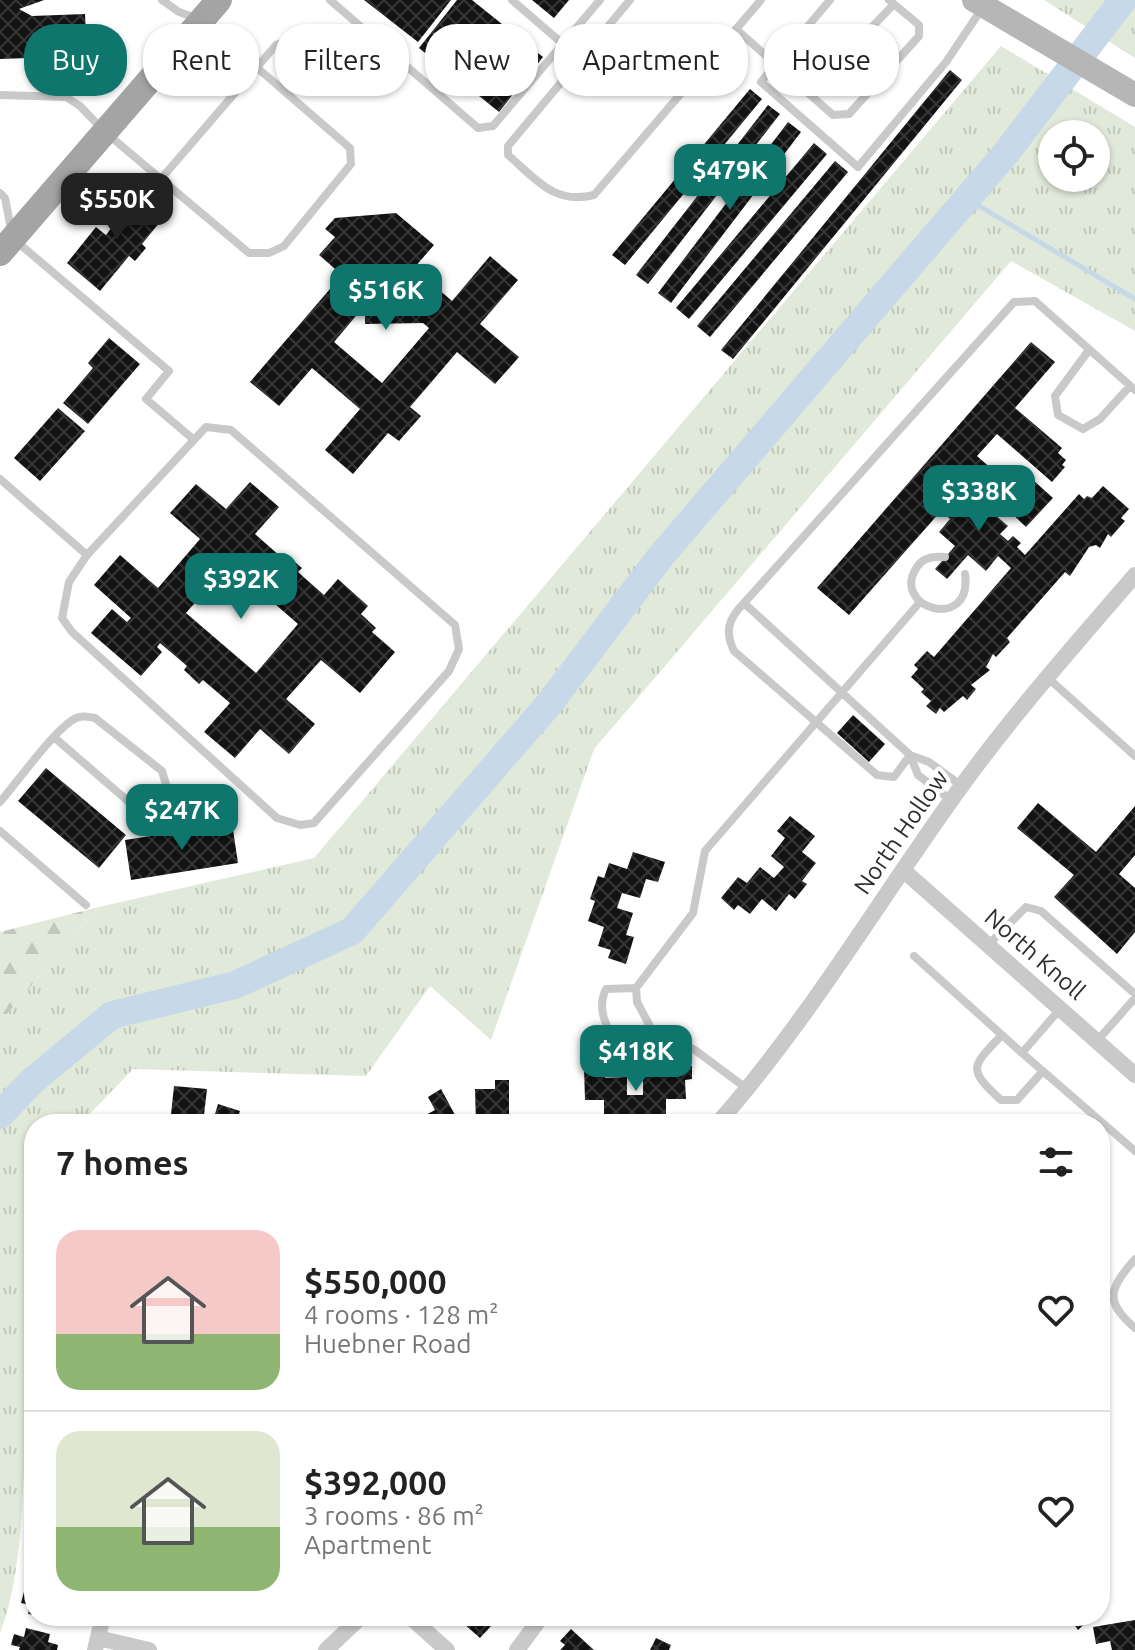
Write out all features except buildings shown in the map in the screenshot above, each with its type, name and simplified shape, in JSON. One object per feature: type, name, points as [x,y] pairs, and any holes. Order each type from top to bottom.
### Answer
[{"type":"main road","points":[[979,3],[1133,94]]},
{"type":"main road","points":[[6,246],[210,10]]},
{"type":"street","name":"North Hollow","points":[[726,1114],[832,976],[957,793],[1047,677],[1135,575]]},
{"type":"street","name":"North Knoll","points":[[903,870],[1135,1075]]},
{"type":"street","points":[[326,1650],[351,1626]]},
{"type":"street","points":[[420,1626],[447,1650]]},
{"type":"street","points":[[517,1650],[535,1626]]},
{"type":"street","points":[[97,1644],[149,1650]]},
{"type":"lane","points":[[162,0],[179,12],[210,10]]},
{"type":"lane","points":[[330,0],[478,128],[493,126],[554,55]]},
{"type":"lane","points":[[512,0],[554,36]]},
{"type":"lane","points":[[580,24],[600,0]]},
{"type":"lane","points":[[610,24],[630,0]]},
{"type":"lane","points":[[740,24],[761,0]]},
{"type":"lane","points":[[810,24],[830,0]]},
{"type":"lane","points":[[871,24],[891,2],[919,25],[919,36],[899,58]]},
{"type":"lane","points":[[777,96],[858,167],[946,62],[979,3]]},
{"type":"lane","points":[[748,40],[764,54]]},
{"type":"lane","points":[[0,95],[66,97],[249,253],[269,253],[284,246],[351,164],[350,148],[259,67],[275,46]]},
{"type":"lane","points":[[554,91],[508,146],[508,155],[554,195],[579,199],[594,195],[679,96]]},
{"type":"lane","points":[[160,180],[234,96]]},
{"type":"lane","points":[[812,96],[833,115],[849,114],[865,96]]},
{"type":"lane","points":[[0,193],[5,198],[6,246],[169,371],[146,399],[193,439]]},
{"type":"lane","points":[[910,755],[894,777],[883,778],[734,651],[728,628],[731,616],[1014,302],[1035,301],[1132,388],[1100,419],[1083,429],[1058,415],[1055,396],[1089,350]]},
{"type":"lane","points":[[206,427],[231,430],[455,625],[459,649],[449,671],[314,823],[300,825],[277,818],[72,632],[62,618],[62,601],[69,582],[87,555],[206,427]]},
{"type":"lane","points":[[0,479],[87,555]]},
{"type":"lane","points":[[945,557],[928,558],[916,569],[912,585],[920,602],[934,610],[952,607],[964,593],[965,574]]},
{"type":"lane","points":[[747,1089],[695,1050],[651,1028],[637,1002],[636,988],[675,941],[693,913],[705,851],[920,602]]},
{"type":"lane","points":[[744,603],[910,755],[929,762],[957,793]]},
{"type":"lane","points":[[1047,677],[1135,756]]},
{"type":"lane","points":[[0,802],[55,738],[71,720],[82,716],[95,718],[162,771],[173,808],[140,807],[129,802],[55,738]]},
{"type":"lane","points":[[910,755],[918,775],[957,793]]},
{"type":"lane","points":[[0,831],[86,905]]},
{"type":"lane","points":[[988,945],[1026,907],[1041,911],[1135,996],[1097,1041]]},
{"type":"lane","points":[[914,956],[1092,1114]]},
{"type":"lane","points":[[636,988],[613,987],[606,989],[602,997],[603,1020],[616,1045],[635,1051],[649,1051],[661,1033]]},
{"type":"lane","points":[[1022,1053],[1060,1009]]},
{"type":"lane","points":[[1002,1035],[977,1061],[975,1069],[978,1079],[1001,1100],[1017,1100],[1043,1071]]},
{"type":"lane","points":[[1110,1129],[1135,1151]]},
{"type":"lane","points":[[1135,1259],[1116,1281],[1113,1294],[1119,1314],[1135,1328]]},
{"type":"green space","points":[[1044,0],[1135,0],[1135,58]]},
{"type":"green space","points":[[1001,46],[1135,127],[1135,331],[1011,261],[594,749],[491,1040],[430,986],[366,1076],[133,1069],[90,1114],[24,1114],[23,1501],[18,1557],[8,1610],[0,1633],[0,1022],[99,907],[314,858]]},
{"type":"green space","points":[[99,907],[0,1022],[0,932]]},
{"type":"waterway","points":[[0,1115],[31,1082],[112,1015],[235,985],[352,931],[549,704],[661,556],[1006,153],[1123,0]]},
{"type":"waterway","points":[[964,197],[1135,299]]}]
